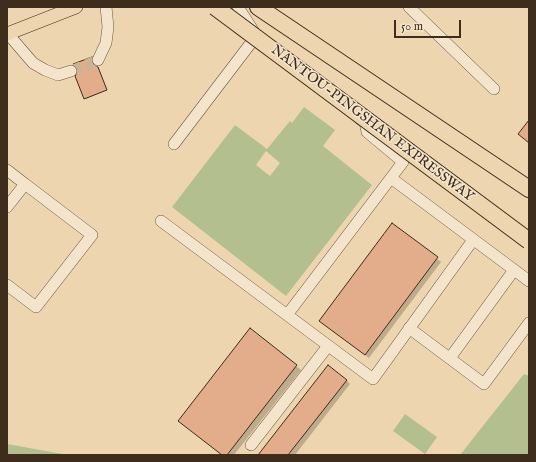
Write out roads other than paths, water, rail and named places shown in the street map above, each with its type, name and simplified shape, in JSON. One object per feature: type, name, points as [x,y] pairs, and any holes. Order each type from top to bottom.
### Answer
[{"type":"highway","name":"NANTOU-PINGSHAN EXPRESSWAY","points":[[215,7],[529,241]]},
{"type":"highway","name":"NANTOU-PINGSHAN EXPRESSWAY","points":[[258,7],[529,188]]},
{"type":"main road","points":[[7,34],[76,7]]},
{"type":"lane","points":[[98,60],[103,52],[107,35],[108,27],[106,7]]},
{"type":"lane","points":[[238,7],[257,35],[282,58],[529,247]]},
{"type":"lane","points":[[408,7],[494,89]]},
{"type":"lane","points":[[7,34],[33,63],[45,70],[58,75],[71,71]]},
{"type":"lane","points":[[174,144],[257,35]]},
{"type":"lane","points":[[287,315],[403,162],[367,132],[364,122]]},
{"type":"lane","points":[[7,170],[92,235],[36,307],[7,285]]},
{"type":"lane","points":[[391,178],[529,281]]},
{"type":"lane","points":[[7,207],[25,184]]},
{"type":"lane","points":[[161,221],[373,379],[473,240]]},
{"type":"lane","points":[[450,358],[514,270]]},
{"type":"lane","points":[[410,328],[484,384],[529,323]]},
{"type":"lane","points":[[251,446],[328,346]]},
{"type":"tunnel","points":[[71,71],[98,60]]}]
